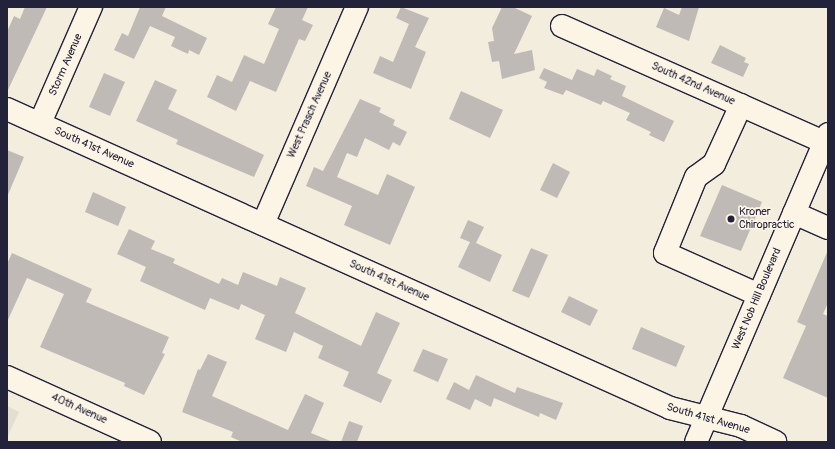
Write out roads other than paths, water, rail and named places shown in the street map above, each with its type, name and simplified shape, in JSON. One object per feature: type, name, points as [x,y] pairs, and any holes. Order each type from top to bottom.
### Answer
[{"type":"street","name":"Storm Avenue","points":[[40,123],[92,7]]},
{"type":"street","name":"West Prasch Avenue","points":[[262,224],[357,7]]},
{"type":"street","name":"South 42nd Avenue","points":[[562,26],[741,106],[826,138]]},
{"type":"street","points":[[741,106],[714,164],[696,177],[665,253],[759,295]]},
{"type":"street","name":"South 41st Avenue","points":[[7,109],[670,408],[741,426],[776,442]]},
{"type":"street","name":"West Nob Hill Boulevard","points":[[696,442],[826,138]]},
{"type":"street","points":[[794,213],[828,228]]},
{"type":"street","name":"40th Avenue","points":[[7,377],[150,442]]},
{"type":"place","name":"Kroner Chiropractic","points":[[731,219]]}]
